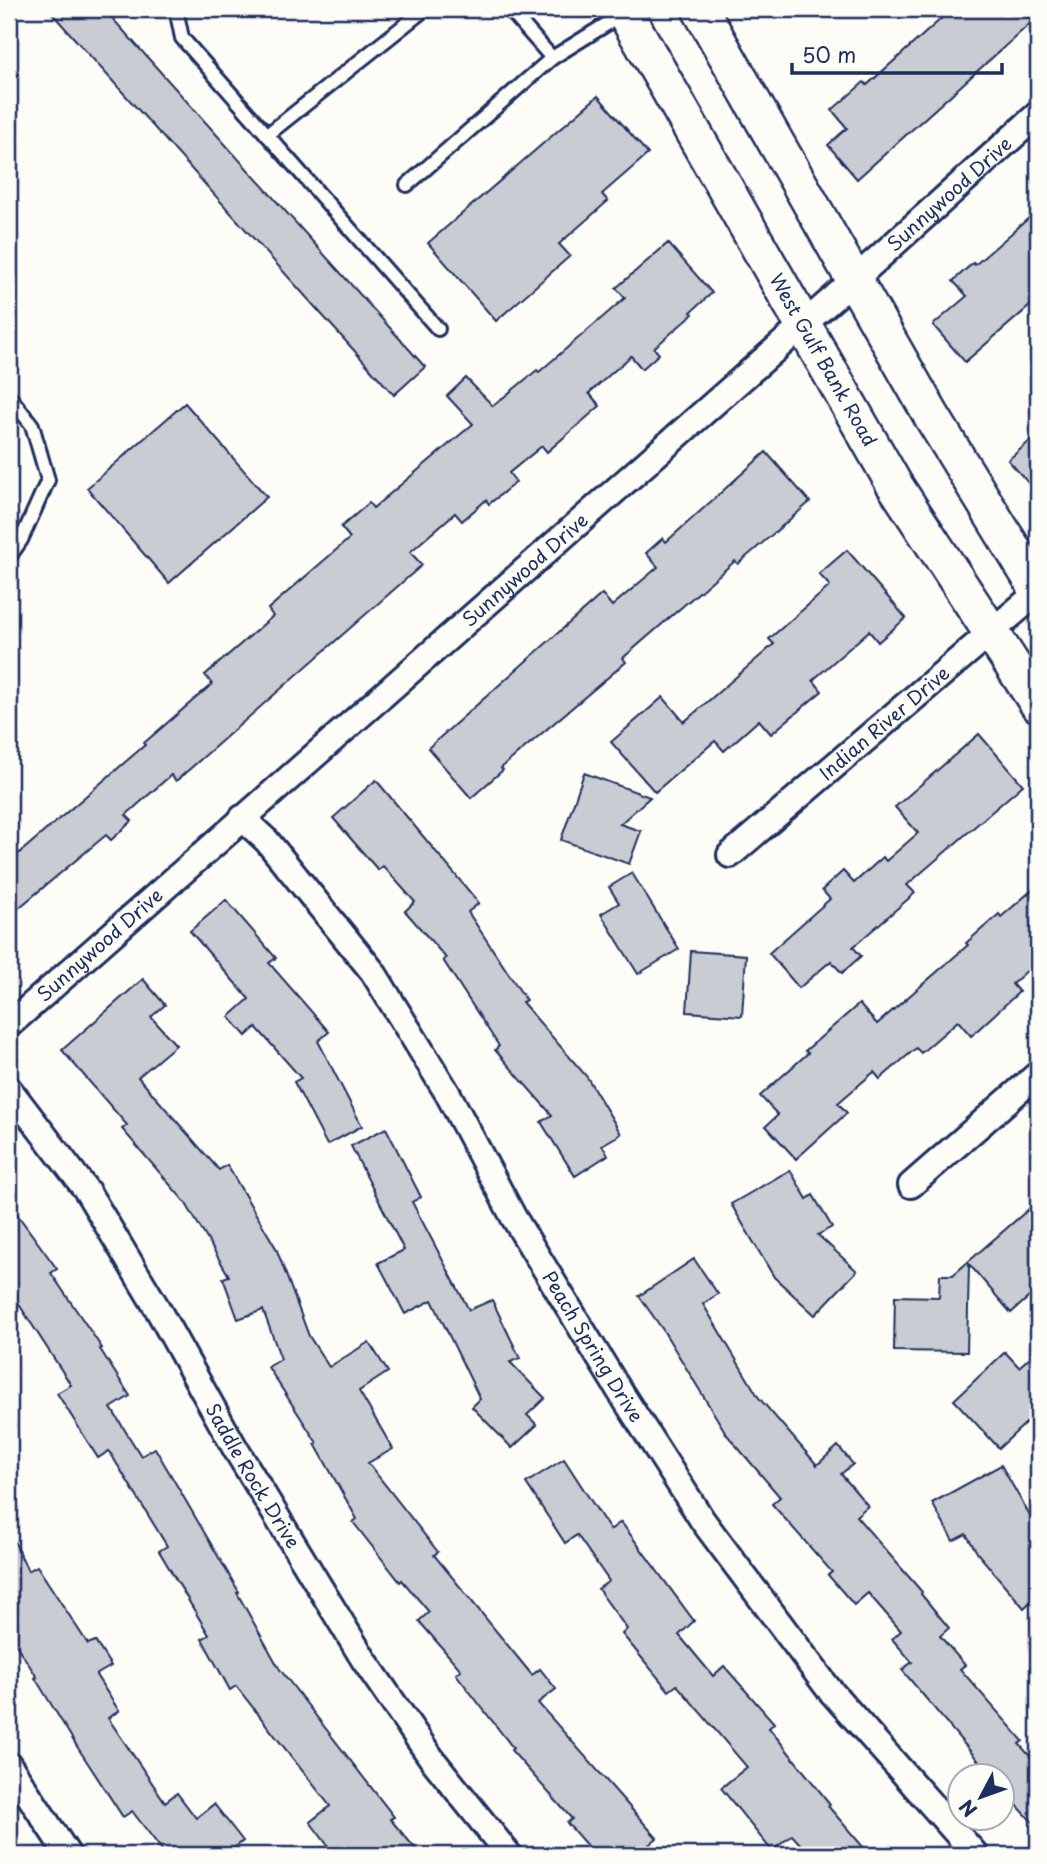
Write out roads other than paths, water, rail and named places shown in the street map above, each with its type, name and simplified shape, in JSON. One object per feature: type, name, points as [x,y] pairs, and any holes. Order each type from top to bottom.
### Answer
[{"type":"main road","points":[[700,9],[931,415],[1038,591]]},
{"type":"main road","name":"West Gulf Bank Road","points":[[624,11],[894,484],[1038,704]]},
{"type":"street","name":"Sunnywood Drive","points":[[9,1025],[854,280],[1038,114]]},
{"type":"street","name":"Indian River Drive","points":[[730,855],[1038,591]]},
{"type":"street","name":"Peach Spring Drive","points":[[242,818],[267,841],[373,972],[448,1094],[514,1218],[703,1521],[828,1688],[976,1855]]},
{"type":"street","points":[[911,1185],[1038,1074]]},
{"type":"street","name":"Saddle Rock Drive","points":[[9,1089],[87,1191],[242,1460],[364,1660],[432,1759],[509,1855]]},
{"type":"street","points":[[9,1765],[68,1855]]},
{"type":"lane","points":[[176,9],[182,38],[438,329]]},
{"type":"lane","points":[[267,135],[425,9]]},
{"type":"lane","points":[[509,9],[552,58]]},
{"type":"lane","points":[[407,184],[552,58],[624,11]]},
{"type":"lane","points":[[9,396],[32,425],[48,480],[21,540],[9,557]]}]
